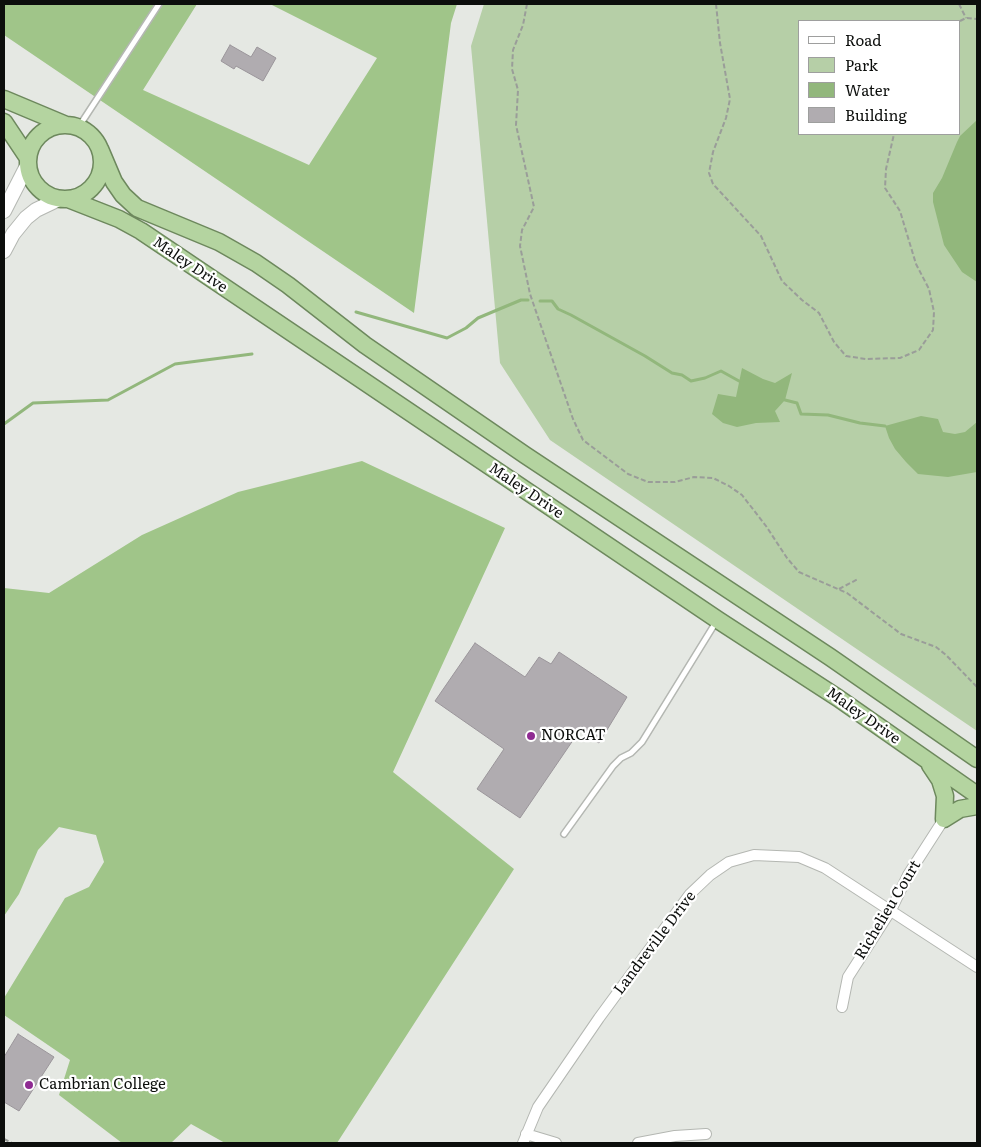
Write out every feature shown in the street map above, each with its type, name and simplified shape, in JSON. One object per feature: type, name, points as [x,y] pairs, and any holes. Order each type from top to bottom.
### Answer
[{"type":"highway","points":[[4,98],[72,126],[90,134],[100,149],[101,171],[96,182],[89,190],[79,196],[64,199],[49,196],[34,183],[30,174],[28,161],[32,145],[40,134],[52,127],[72,126]]},
{"type":"highway","points":[[4,122],[28,161]]},
{"type":"highway","name":"Maley Drive","points":[[100,149],[114,182],[123,196],[137,208],[219,242],[256,263],[288,285],[365,345],[525,455],[830,657],[977,760]]},
{"type":"highway","name":"Maley Drive","points":[[64,199],[119,219],[141,231],[718,620],[838,698],[977,795]]},
{"type":"highway","points":[[928,762],[940,780],[945,796],[944,819]]},
{"type":"highway","points":[[944,819],[960,809],[977,806]]},
{"type":"main road","points":[[4,211],[28,161]]},
{"type":"main road","points":[[4,251],[18,226],[26,218],[36,210],[64,199]]},
{"type":"street","name":"Richelieu Court","points":[[842,1006],[848,977],[891,910],[908,875],[944,819]]},
{"type":"street","name":"Landreville Drive","points":[[524,1139],[538,1107],[582,1042],[690,894],[710,875],[729,862],[754,855],[799,857],[825,868],[977,967]]},
{"type":"street","points":[[638,1143],[675,1136],[706,1134]]},
{"type":"street","points":[[524,1139],[556,1143]]},
{"type":"lane","points":[[72,126],[159,4]]},
{"type":"lane","points":[[564,834],[613,766],[642,742],[708,632],[718,620]]},
{"type":"path","points":[[526,4],[523,25],[513,50],[512,69],[518,90],[516,125],[534,207],[522,230],[520,246],[530,294],[583,440],[628,474],[648,482],[675,482],[694,477],[713,478],[729,486],[742,495],[799,572],[847,593],[901,634],[936,647],[946,654],[977,687]]},
{"type":"path","points":[[716,4],[720,44],[730,99],[726,118],[713,152],[709,173],[714,184],[761,236],[782,281],[819,313],[834,342],[846,356],[866,359],[900,358],[919,350],[933,330],[934,312],[929,289],[916,264],[900,211],[885,188],[886,169],[894,135]]},
{"type":"path","points":[[959,4],[966,18]]},
{"type":"path","points":[[961,20],[966,18],[977,19]]},
{"type":"path","points":[[839,589],[858,579]]},
{"type":"path","points":[[4,1139],[12,1143]]},
{"type":"green space","points":[[484,4],[977,4],[977,731],[550,440],[500,363],[471,46]]},
{"type":"shaded area","points":[[4,4],[197,4],[143,90],[309,165],[377,58],[270,4],[457,4],[451,23],[414,313],[4,35]]},
{"type":"shaded area","points":[[362,461],[505,528],[393,772],[514,869],[337,1143],[225,1143],[191,1124],[171,1143],[122,1143],[59,1095],[70,1060],[4,1015],[4,998],[65,898],[89,887],[104,862],[96,835],[59,827],[38,850],[19,894],[4,916],[4,588],[49,593],[142,535],[238,492]]},
{"type":"water","points":[[977,120],[977,282],[962,272],[944,245],[933,202],[933,193],[942,178],[960,136]]},
{"type":"water","points":[[742,368],[775,383],[792,373],[785,400],[775,411],[780,422],[756,423],[737,427],[723,423],[712,414],[718,394],[736,397]]},
{"type":"water","points":[[921,416],[938,419],[943,432],[955,434],[965,432],[977,422],[977,472],[948,477],[918,474],[906,462],[895,449],[885,426]]},
{"type":"building","points":[[230,45],[251,57],[257,47],[276,58],[263,81],[236,66],[234,69],[221,61]]},
{"type":"building","name":"NORCAT","points":[[475,643],[525,677],[539,657],[551,664],[559,652],[627,697],[599,743],[580,730],[520,818],[477,789],[504,749],[435,701]]},
{"type":"building","points":[[18,1034],[54,1057],[19,1111],[4,1102],[4,1057]]},
{"type":"waterway","points":[[356,312],[447,338],[466,328],[478,318],[521,300],[528,300]]},
{"type":"waterway","points":[[540,301],[552,301],[558,309],[645,356],[672,373],[682,375],[691,381],[705,378],[721,371],[739,381]]},
{"type":"waterway","points":[[4,424],[33,403],[108,400],[175,364],[252,354]]},
{"type":"waterway","points":[[785,400],[797,403],[801,414],[828,415],[860,423],[885,426]]},
{"type":"place","name":"NORCAT","points":[[531,736]]},
{"type":"place","name":"Cambrian College","points":[[29,1085]]}]
